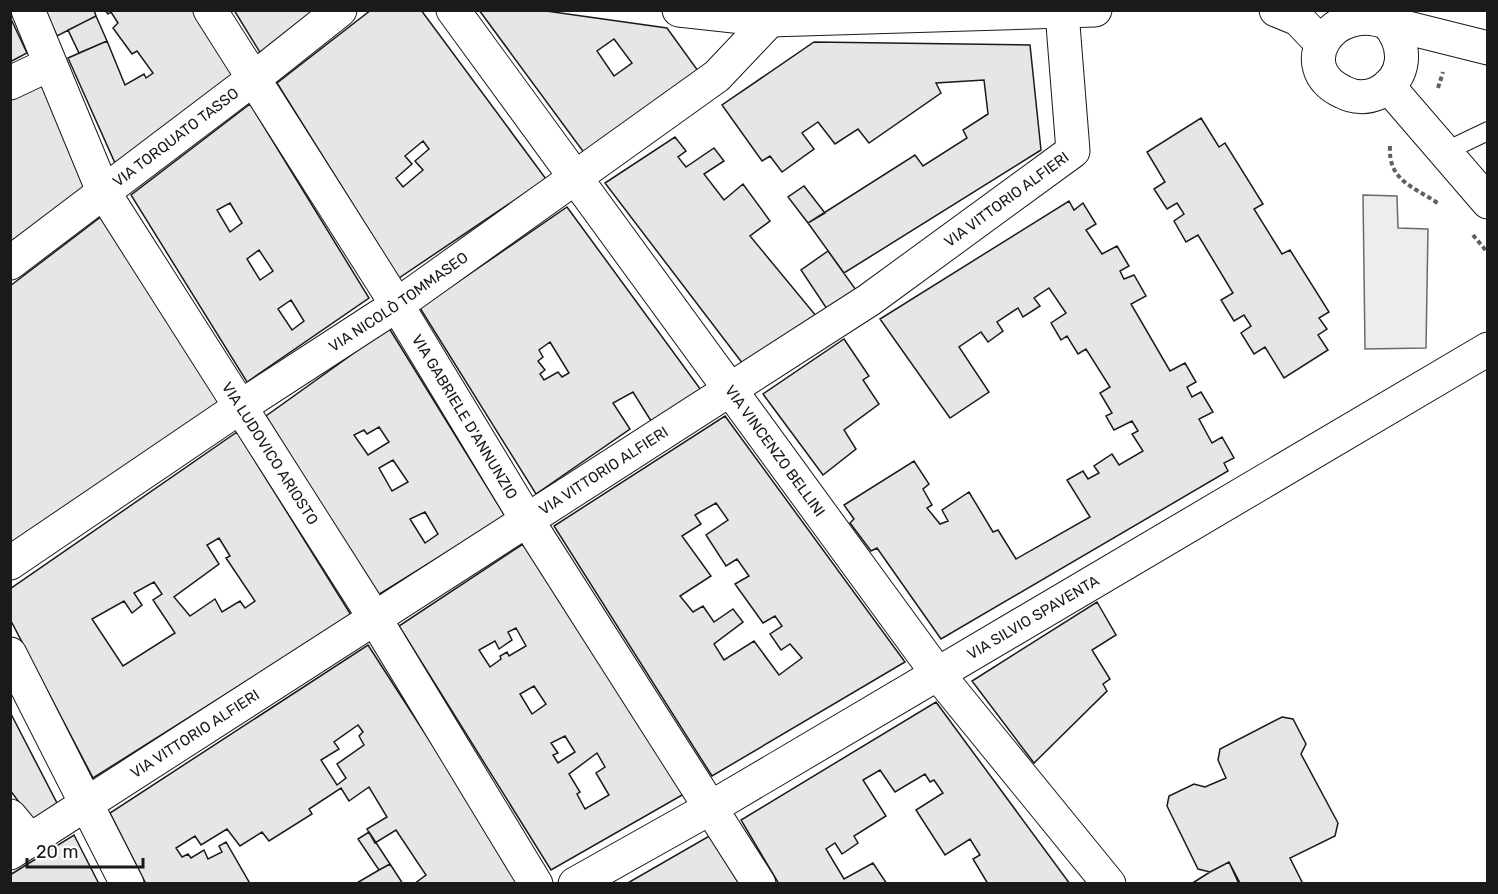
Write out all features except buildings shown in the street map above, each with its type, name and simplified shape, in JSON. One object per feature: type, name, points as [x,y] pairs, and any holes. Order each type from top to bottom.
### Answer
[{"type":"street","name":"VIA LUDOVICO ARIOSTO","points":[[28,10],[103,191],[374,617],[536,884]]},
{"type":"street","name":"VIA GABRIELE D'ANNUNZIO","points":[[210,10],[397,305],[527,520],[759,884]]},
{"type":"street","name":"VIA TORQUATO TASSO","points":[[10,263],[253,79],[340,10]]},
{"type":"street","name":"VIA VINCENZO BELLINI","points":[[453,10],[728,390],[937,673],[1109,884]]},
{"type":"street","points":[[679,10],[770,20],[1095,10]]},
{"type":"street","points":[[1276,10],[1298,19],[1320,42]]},
{"type":"street","name":"VIA VITTORIO ALFIERI","points":[[17,836],[89,805],[374,617],[869,300],[1073,151],[1062,12]]},
{"type":"street","points":[[1388,23],[1400,40],[1402,61],[1397,75],[1388,86],[1376,94],[1362,97],[1349,96],[1337,90],[1321,69],[1318,56],[1320,42],[1335,21],[1347,12],[1376,15],[1388,23],[1488,48]]},
{"type":"street","name":"VIA NICOLÒ TOMMASEO","points":[[10,563],[240,407],[397,305],[717,76],[770,20]]},
{"type":"street","points":[[10,83],[50,64]]},
{"type":"street","points":[[1388,86],[1488,202]]},
{"type":"street","name":"VIA SILVIO SPAVENTA","points":[[575,884],[712,807],[1488,349]]},
{"type":"street","points":[[10,654],[89,805],[127,884]]},
{"type":"lane","points":[[1444,152],[1488,131]]},
{"type":"shaded area","points":[[1363,195],[1397,196],[1398,228],[1428,229],[1426,348],[1365,349]]}]
